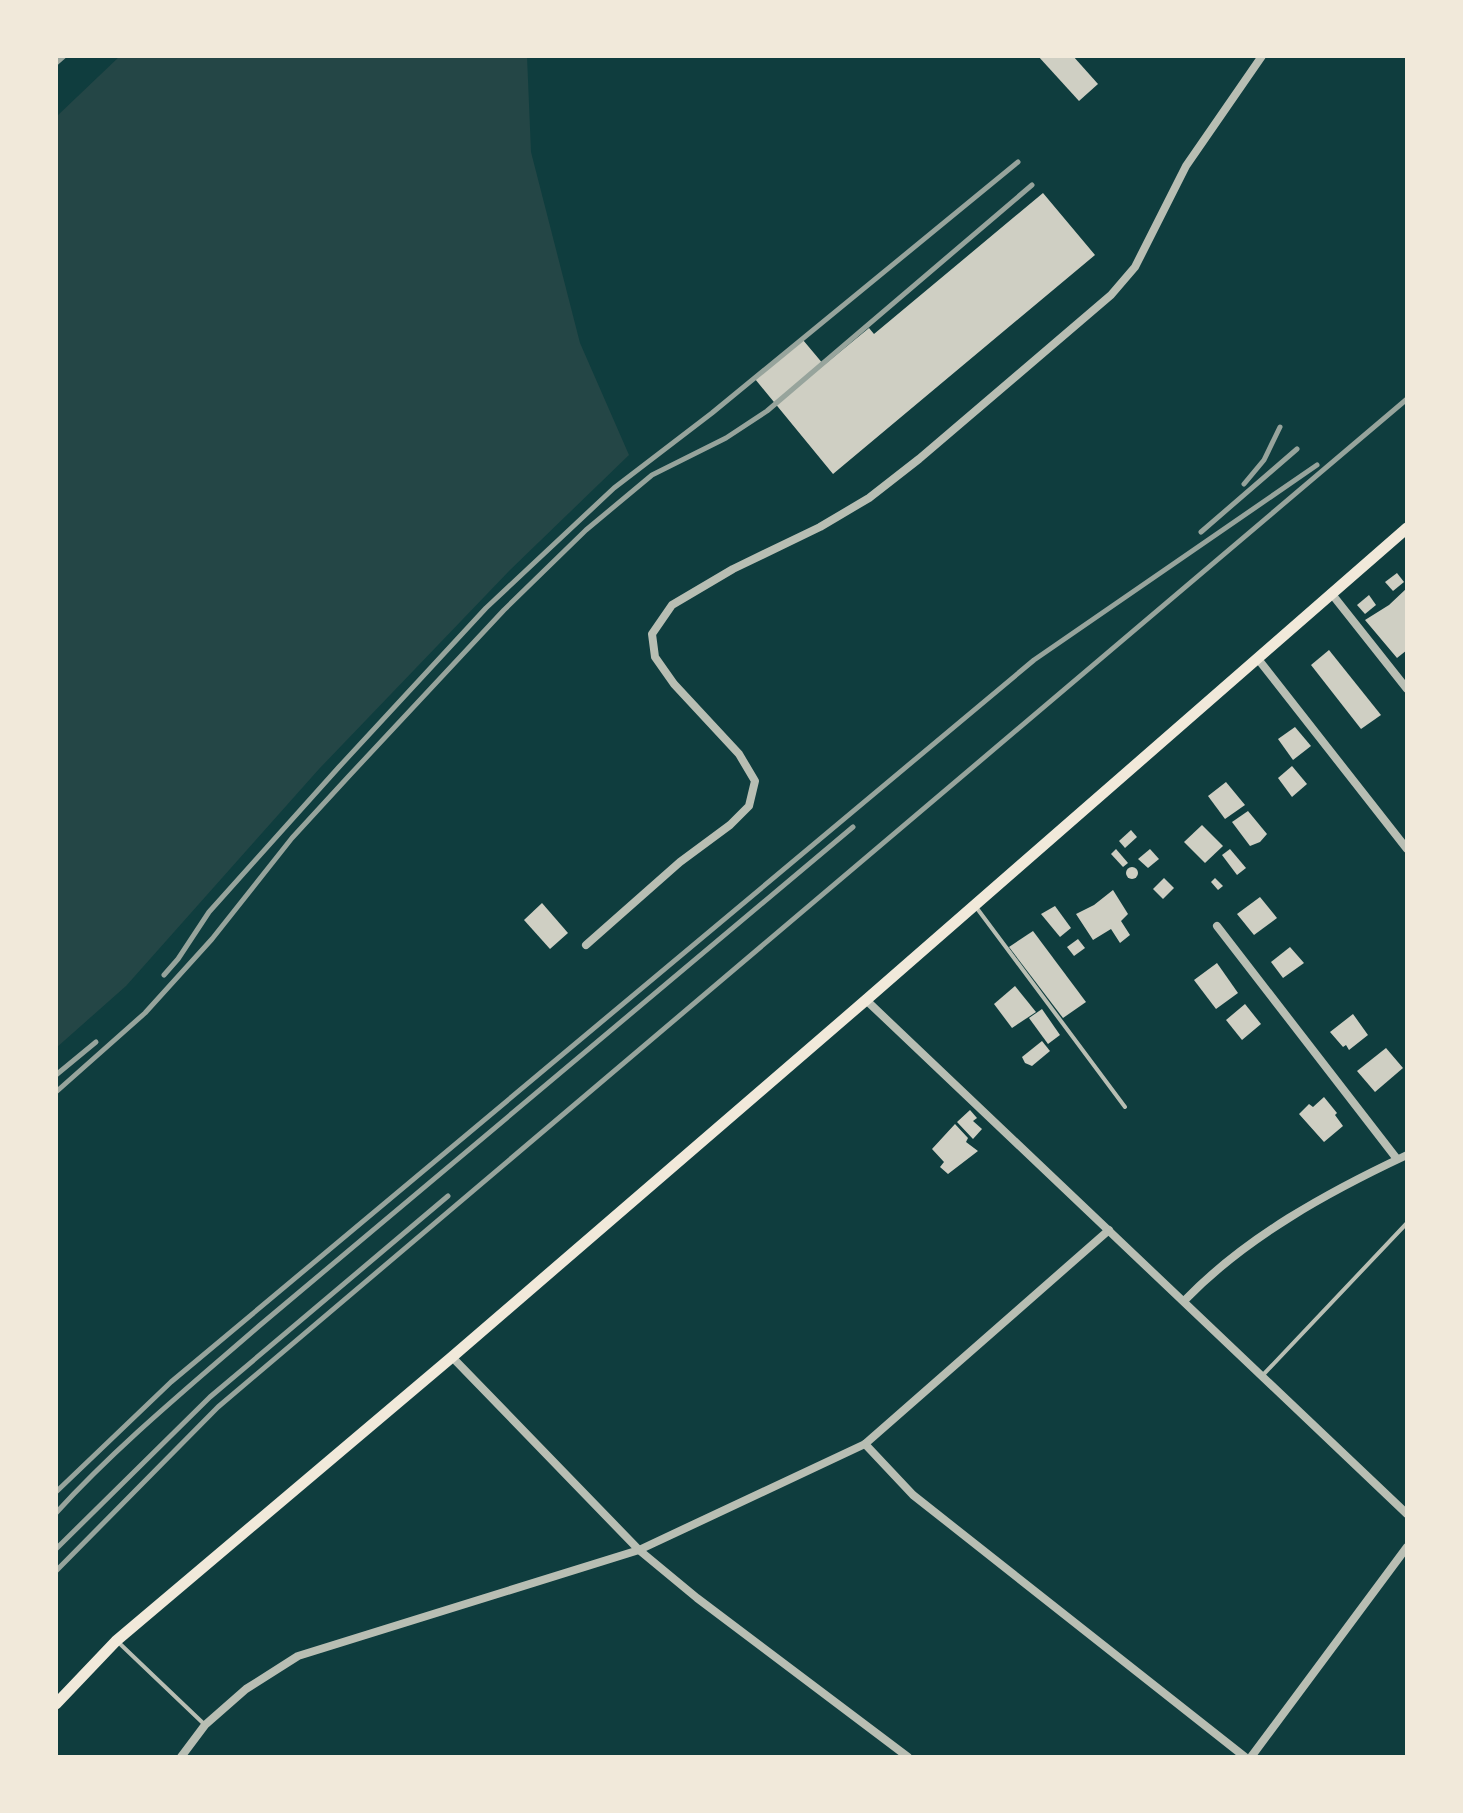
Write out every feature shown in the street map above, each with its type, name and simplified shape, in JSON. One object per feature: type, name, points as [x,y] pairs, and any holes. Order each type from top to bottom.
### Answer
[{"type":"main road","points":[[56,1704],[116,1641],[452,1357],[1407,528]]},
{"type":"street","points":[[586,945],[749,806],[755,781],[739,754],[674,684],[655,657],[652,634],[672,605],[733,569],[820,527],[869,498],[1111,295],[1135,267],[1186,166],[1262,56]]},
{"type":"street","points":[[1331,593],[1407,689]]},
{"type":"street","points":[[1258,659],[1407,849]]},
{"type":"street","points":[[1217,926],[1397,1159]]},
{"type":"street","points":[[866,1000],[1407,1514]]},
{"type":"street","points":[[1185,1300],[1253,1242],[1407,1155]]},
{"type":"street","points":[[181,1757],[205,1725],[246,1689],[298,1656],[639,1550],[865,1444],[1109,1230]]},
{"type":"street","points":[[452,1357],[639,1550],[697,1598],[908,1757]]},
{"type":"street","points":[[865,1444],[913,1495],[1248,1757],[1407,1547]]},
{"type":"lane","points":[[974,905],[1125,1107]]},
{"type":"lane","points":[[1262,1376],[1407,1223]]},
{"type":"lane","points":[[116,1641],[205,1725]]},
{"type":"shaded area","points":[[120,56],[527,56],[531,152],[580,343],[629,455],[510,570],[319,769],[126,986],[56,1048],[56,117]]},
{"type":"building","points":[[1038,56],[1073,56],[1098,84],[1079,101]]},
{"type":"building","points":[[1043,193],[1095,255],[833,474],[755,379],[803,340],[824,365],[869,328],[874,334]]},
{"type":"building","points":[[1397,573],[1404,582],[1393,591],[1385,582]]},
{"type":"building","points":[[1407,588],[1407,650],[1397,658],[1365,620],[1389,605]]},
{"type":"building","points":[[1369,595],[1376,605],[1365,614],[1357,605]]},
{"type":"building","points":[[1329,650],[1381,715],[1361,729],[1311,665]]},
{"type":"building","points":[[1295,727],[1311,746],[1293,760],[1278,739]]},
{"type":"building","points":[[1292,766],[1307,784],[1292,797],[1278,778]]},
{"type":"building","points":[[1226,782],[1245,805],[1225,819],[1208,796]]},
{"type":"building","points":[[1248,811],[1267,834],[1260,842],[1250,846],[1232,822]]},
{"type":"building","points":[[1202,825],[1223,846],[1205,863],[1184,842]]},
{"type":"building","points":[[1131,830],[1137,837],[1125,848],[1119,841]]},
{"type":"building","points":[[1116,849],[1128,863],[1123,867],[1111,854]]},
{"type":"building","points":[[1150,849],[1159,859],[1148,868],[1138,859]]},
{"type":"building","points":[[1230,849],[1246,868],[1237,875],[1222,855]]},
{"type":"building","points":[[1132,867],[1138,873],[1132,879],[1126,873]]},
{"type":"building","points":[[1164,878],[1174,888],[1163,899],[1153,889]]},
{"type":"building","points":[[1215,878],[1223,886],[1218,890],[1211,882]]},
{"type":"building","points":[[1113,890],[1128,914],[1121,921],[1130,935],[1120,943],[1111,929],[1093,940],[1076,914]]},
{"type":"building","points":[[1260,897],[1277,918],[1254,935],[1237,914]]},
{"type":"building","points":[[542,903],[568,933],[550,949],[524,920]]},
{"type":"building","points":[[1055,906],[1071,928],[1060,937],[1041,914]]},
{"type":"building","points":[[1033,931],[1086,1002],[1063,1018],[1009,947]]},
{"type":"building","points":[[1078,939],[1085,948],[1074,956],[1067,947]]},
{"type":"building","points":[[1290,947],[1304,963],[1283,978],[1271,962]]},
{"type":"building","points":[[1217,963],[1238,993],[1216,1009],[1194,980]]},
{"type":"building","points":[[1015,986],[1036,1012],[1012,1028],[994,1004]]},
{"type":"building","points":[[1245,1004],[1261,1024],[1242,1040],[1226,1020]]},
{"type":"building","points":[[1042,1009],[1060,1035],[1048,1044],[1029,1018]]},
{"type":"building","points":[[1353,1014],[1368,1035],[1349,1050],[1330,1032]]},
{"type":"building","points":[[1042,1041],[1050,1051],[1032,1066],[1025,1063],[1022,1057]]},
{"type":"building","points":[[1386,1048],[1403,1068],[1375,1092],[1357,1071]]},
{"type":"building","points":[[1324,1097],[1343,1126],[1324,1142],[1299,1114],[1309,1104],[1313,1107]]},
{"type":"building","points":[[970,1110],[977,1118],[973,1121],[982,1129],[973,1139],[957,1122]]},
{"type":"building","points":[[955,1124],[968,1138],[966,1142],[978,1151],[948,1174],[940,1167],[944,1162],[932,1149]]},
{"type":"railway","points":[[56,63],[64,56]]},
{"type":"railway","points":[[164,975],[209,912],[486,608],[614,488],[712,413],[1018,162]]},
{"type":"railway","points":[[56,1092],[145,1013],[212,939],[292,838],[504,610],[586,530],[652,475],[726,438],[767,411],[1032,185]]},
{"type":"railway","points":[[56,1571],[218,1407],[1407,399]]},
{"type":"railway","points":[[1244,484],[1264,460],[1280,427]]},
{"type":"railway","points":[[1201,532],[1297,449]]},
{"type":"railway","points":[[56,1492],[171,1382],[1034,660],[1317,465]]},
{"type":"railway","points":[[56,1513],[129,1440],[259,1326],[853,827]]},
{"type":"railway","points":[[56,1075],[96,1042]]},
{"type":"railway","points":[[56,1549],[210,1397],[448,1196]]}]
